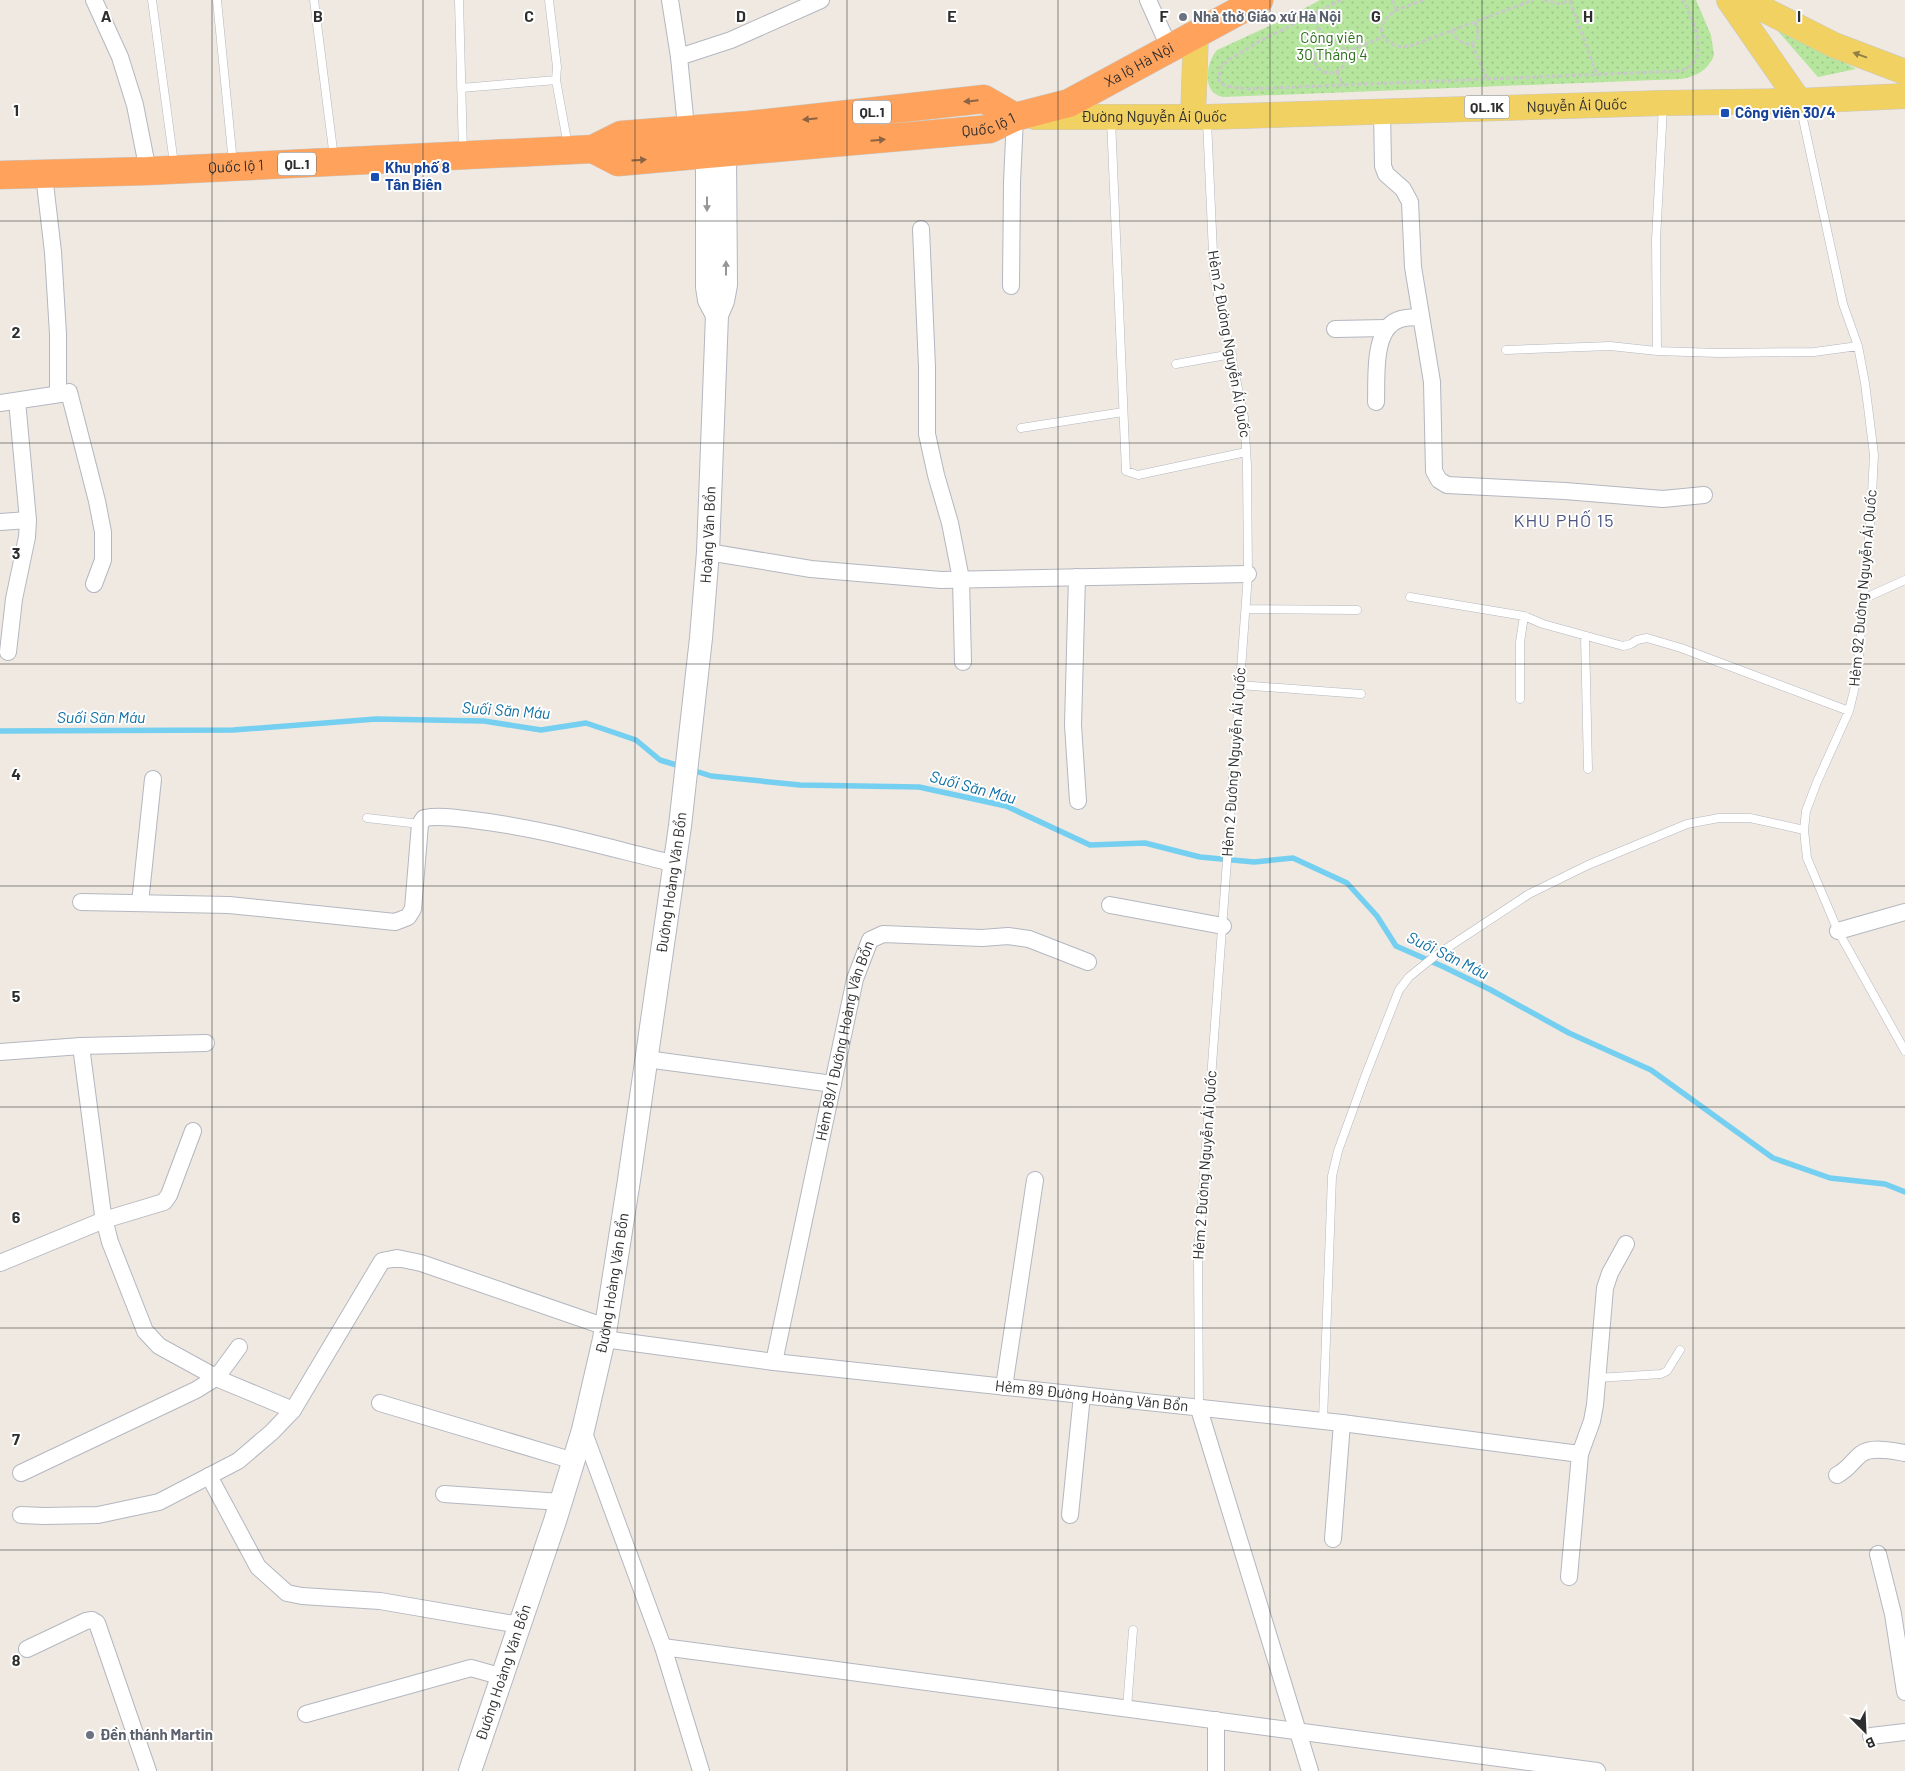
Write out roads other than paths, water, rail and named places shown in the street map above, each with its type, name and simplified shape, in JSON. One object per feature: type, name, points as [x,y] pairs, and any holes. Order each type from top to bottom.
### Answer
[{"type":"highway","name":"Xa lộ Hà Nội","points":[[1015,118],[1069,103],[1169,47],[1259,0]]},
{"type":"highway","name":"Quốc lộ 1","points":[[0,175],[44,175],[334,163],[581,150],[621,136],[706,142],[984,99],[1015,118]]},
{"type":"main road","points":[[1729,0],[1799,101]]},
{"type":"main road","points":[[1745,0],[1834,46],[1905,72]]},
{"type":"main road","points":[[1196,33],[1200,117]]},
{"type":"main road","name":"QL.1K","points":[[1672,102],[1799,101],[1905,96]]},
{"type":"main road","name":"Nguyễn Ái Quốc","points":[[1293,114],[1672,102]]},
{"type":"main road","name":"Đường Nguyễn Ái Quốc","points":[[1015,118],[1200,117],[1293,114]]},
{"type":"main road","name":"Hoàng Văn Bổn","points":[[685,781],[708,552],[717,314],[724,301],[726,285],[706,142]]},
{"type":"main road","name":"Đường Hoàng Văn Bổn","points":[[470,1771],[574,1461],[605,1333],[676,864],[685,781]]},
{"type":"street","points":[[94,0],[120,57],[135,106],[148,171]]},
{"type":"street","points":[[670,0],[679,57],[706,142]]},
{"type":"street","points":[[679,57],[731,40],[821,0]]},
{"type":"street","points":[[1148,0],[1169,47]]},
{"type":"street","points":[[1382,110],[1383,166],[1386,174],[1402,189],[1410,202],[1413,267],[1432,382],[1434,471],[1439,480],[1447,485],[1565,491],[1663,499],[1704,495]]},
{"type":"street","points":[[1011,286],[1015,118]]},
{"type":"street","points":[[44,175],[53,252],[58,334],[67,392],[97,502],[103,532],[103,560],[94,584]]},
{"type":"street","points":[[921,228],[928,366],[927,434],[936,475],[950,523],[961,579],[963,662]]},
{"type":"street","points":[[1376,402],[1380,340],[1386,328],[1400,319],[1421,317]]},
{"type":"street","points":[[1335,329],[1386,328]]},
{"type":"street","points":[[0,403],[67,392]]},
{"type":"street","points":[[8,652],[14,599],[27,537],[28,520],[17,401]]},
{"type":"street","points":[[0,522],[28,520]]},
{"type":"street","points":[[708,552],[812,569],[941,580],[1248,574]]},
{"type":"street","points":[[1077,577],[1073,725],[1078,801]]},
{"type":"street","points":[[140,903],[153,779]]},
{"type":"street","points":[[81,902],[229,905],[395,922],[408,917],[413,909],[420,824],[424,818],[435,816],[496,823],[591,843],[676,864]]},
{"type":"street","points":[[1110,905],[1223,926]]},
{"type":"street","points":[[1838,931],[1905,912]]},
{"type":"street","name":"Hẻm 89/1 Đường Hoàng Văn Bổn","points":[[774,1362],[855,979],[870,940],[884,934],[982,938],[1008,936],[1029,939],[1088,962]]},
{"type":"street","points":[[0,1052],[81,1046],[206,1043]]},
{"type":"street","points":[[81,1046],[104,1220],[110,1242],[145,1330],[159,1346],[217,1377],[293,1410]]},
{"type":"street","points":[[646,1059],[833,1084]]},
{"type":"street","points":[[0,1263],[104,1220],[164,1202],[169,1195],[193,1131]]},
{"type":"street","points":[[1004,1387],[1035,1180]]},
{"type":"street","points":[[1569,1577],[1580,1454],[1592,1421],[1605,1288],[1610,1272],[1626,1244]]},
{"type":"street","name":"Hẻm 89 Đường Hoàng Văn Bổn","points":[[21,1514],[44,1516],[98,1515],[159,1502],[238,1461],[272,1432],[293,1410],[382,1261],[397,1258],[421,1263],[605,1333],[774,1362],[1199,1409],[1324,1420],[1580,1454]]},
{"type":"street","points":[[21,1473],[196,1390],[217,1377],[239,1347]]},
{"type":"street","points":[[1070,1515],[1082,1395]]},
{"type":"street","points":[[380,1403],[574,1461]]},
{"type":"street","points":[[1199,1409],[1310,1771]]},
{"type":"street","points":[[1333,1539],[1342,1423]]},
{"type":"street","points":[[583,1430],[664,1647],[701,1771]]},
{"type":"street","points":[[1837,1475],[1847,1470],[1863,1453],[1875,1450],[1905,1453]]},
{"type":"street","points":[[209,1476],[258,1567],[287,1593],[302,1596],[380,1601],[520,1625]]},
{"type":"street","points":[[444,1494],[561,1502]]},
{"type":"street","points":[[1878,1554],[1899,1614],[1905,1692]]},
{"type":"street","points":[[27,1649],[86,1621],[92,1620],[97,1623],[148,1771]]},
{"type":"street","points":[[664,1647],[1597,1771]]},
{"type":"street","points":[[306,1714],[471,1668],[503,1677]]},
{"type":"street","points":[[1216,1720],[1216,1771]]},
{"type":"street","points":[[1871,1736],[1905,1732]]},
{"type":"lane","points":[[152,0],[175,169]]},
{"type":"lane","points":[[217,0],[233,167]]},
{"type":"lane","points":[[314,0],[334,163]]},
{"type":"lane","points":[[459,0],[463,156]]},
{"type":"lane","points":[[549,0],[557,67],[556,80],[581,150]]},
{"type":"lane","points":[[461,88],[556,80]]},
{"type":"lane","name":"Hẻm 92 Đường Nguyễn Ái Quốc","points":[[1799,101],[1843,304],[1858,346],[1865,383],[1874,455],[1857,678],[1849,711],[1806,811],[1804,830],[1808,858],[1838,931],[1905,1051]]},
{"type":"lane","points":[[1657,351],[1656,240],[1672,102]]},
{"type":"lane","points":[[1111,117],[1126,471],[1138,475],[1246,452]]},
{"type":"lane","name":"Hẻm 2 Đường Nguyễn Ái Quốc","points":[[1199,1409],[1198,1256],[1248,574],[1244,416],[1214,274],[1200,117]]},
{"type":"lane","points":[[1506,350],[1610,346],[1657,351],[1718,353],[1814,352],[1858,346]]},
{"type":"lane","points":[[1176,364],[1232,354]]},
{"type":"lane","points":[[1021,428],[1123,412]]},
{"type":"lane","points":[[1864,599],[1905,580]]},
{"type":"lane","points":[[1410,597],[1524,616],[1543,624],[1622,646],[1647,638],[1681,648],[1849,711]]},
{"type":"lane","points":[[1246,609],[1357,610]]},
{"type":"lane","points":[[1520,699],[1520,642],[1524,616]]},
{"type":"lane","points":[[1585,636],[1588,769]]},
{"type":"lane","points":[[1239,685],[1361,694]]},
{"type":"lane","points":[[367,818],[420,824]]},
{"type":"lane","points":[[1324,1420],[1332,1176],[1338,1152],[1366,1074],[1400,990],[1409,977],[1436,956],[1530,894],[1588,866],[1687,824],[1719,818],[1750,818],[1804,830]]},
{"type":"lane","points":[[1597,1378],[1661,1374],[1667,1371],[1680,1350]]},
{"type":"lane","points":[[1127,1708],[1133,1630]]},
{"type":"waterway","name":"Suối Săn Máu","points":[[0,731],[233,730],[376,719],[484,721],[541,730],[586,723],[636,740],[660,760],[683,767]]},
{"type":"waterway","name":"Suối Săn Máu","points":[[692,770],[711,776],[800,785],[919,787],[1006,806],[1090,845],[1145,843],[1200,857],[1254,862],[1293,858],[1347,883],[1377,916],[1396,946],[1491,990],[1569,1033],[1651,1070],[1773,1158],[1830,1178],[1885,1184],[1905,1192]]},
{"type":"place","name":"Nhà thờ Giáo xứ Hà Nội","points":[[1183,17]]},
{"type":"place","name":"Công viên 30/4","points":[[1725,113]]},
{"type":"place","name":"Khu phố 8 Tân Biên","points":[[375,177]]},
{"type":"place","name":"Đền thánh Martin","points":[[90,1735]]},
{"type":"district","name":"KHU PHỐ 15","points":[[1564,521]]},
{"type":"park label","name":"Công viên 30 Tháng 4","points":[[1332,46]]}]
